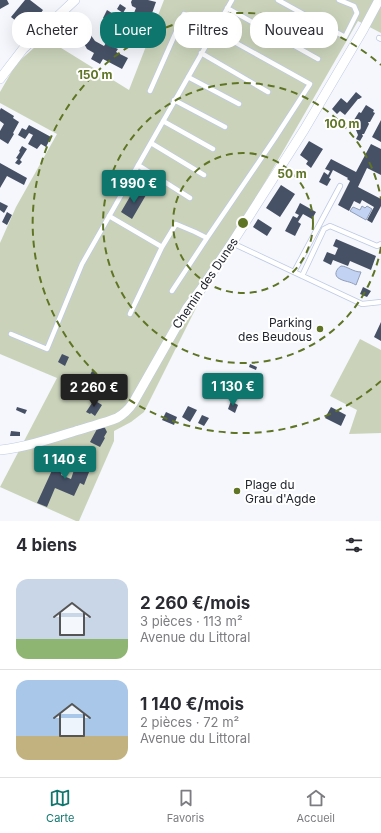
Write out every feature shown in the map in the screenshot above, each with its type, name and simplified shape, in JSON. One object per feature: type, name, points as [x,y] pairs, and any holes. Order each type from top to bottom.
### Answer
[{"type":"street","points":[[0,79],[23,49],[75,0]]},
{"type":"street","name":"Chemin des Dunes","points":[[0,450],[17,448],[42,442],[112,420],[123,414],[133,403],[187,308],[232,243],[304,130],[379,0]]},
{"type":"lane","points":[[225,12],[232,0]]},
{"type":"lane","points":[[278,0],[345,37],[357,13],[354,6],[339,0]]},
{"type":"lane","points":[[227,8],[318,59]]},
{"type":"lane","points":[[150,91],[174,37]]},
{"type":"lane","points":[[172,292],[310,84],[242,46]]},
{"type":"lane","points":[[11,334],[47,349],[82,264],[204,48]]},
{"type":"lane","points":[[201,53],[268,92]]},
{"type":"lane","points":[[188,77],[239,104]]},
{"type":"lane","points":[[174,100],[225,126]]},
{"type":"lane","points":[[163,121],[213,149]]},
{"type":"lane","points":[[151,143],[204,175]]},
{"type":"lane","points":[[138,165],[190,198]]},
{"type":"lane","points":[[294,272],[340,186]]},
{"type":"lane","points":[[109,216],[162,247]]},
{"type":"lane","points":[[130,314],[162,247],[176,224],[207,238]]},
{"type":"lane","points":[[302,276],[324,228],[330,226],[377,246],[381,244]]},
{"type":"lane","points":[[232,243],[362,304],[381,302]]},
{"type":"green space","points":[[164,0],[381,0],[381,33],[358,21],[230,243],[144,412],[131,422],[114,431],[114,441],[79,521],[76,521],[0,487],[57,378],[0,354],[0,243],[16,207],[57,134],[0,103],[0,92],[16,64],[34,48],[61,48],[129,90],[145,48],[166,48],[166,12],[159,12]]},
{"type":"green space","points":[[360,339],[381,350],[381,433],[349,434],[357,410],[330,396]]},
{"type":"water","points":[[362,206],[365,208],[367,206],[372,209],[366,220],[350,211],[353,207],[360,210]]},
{"type":"water","points":[[341,266],[361,272],[356,285],[336,276],[338,269]]},
{"type":"building","points":[[0,0],[7,0],[9,4],[0,9]]},
{"type":"building","points":[[25,0],[30,0],[43,10],[42,12],[15,12]]},
{"type":"building","points":[[132,0],[148,0],[156,2],[152,12],[134,12],[136,8],[132,6]]},
{"type":"building","points":[[120,4],[126,8],[124,12],[117,9]]},
{"type":"building","points":[[92,37],[100,44],[100,48],[116,48],[118,49],[116,52],[128,58],[122,69],[103,59],[100,64],[91,59],[94,53],[87,49],[92,48]]},
{"type":"building","points":[[356,92],[362,97],[358,99],[345,115],[340,111],[337,114],[332,109],[341,98],[347,103]]},
{"type":"building","points":[[366,105],[374,110],[373,112],[375,113],[370,122],[368,122],[369,124],[364,134],[362,134],[363,136],[360,141],[356,139],[358,135],[356,130],[359,129],[357,121],[354,120]]},
{"type":"building","points":[[1,108],[14,116],[13,118],[19,122],[8,144],[0,139],[0,131],[4,124],[0,121]]},
{"type":"building","points":[[381,120],[381,142],[372,137]]},
{"type":"building","points":[[29,125],[51,137],[46,147],[41,144],[37,149],[28,144],[33,135],[29,133],[25,139],[18,135],[22,128],[26,130]]},
{"type":"building","points":[[309,141],[323,149],[311,168],[306,164],[308,161],[300,155]]},
{"type":"building","points":[[371,144],[381,149],[381,175],[367,168],[358,187],[381,199],[381,206],[372,223],[367,220],[374,207],[362,200],[360,204],[354,201],[349,211],[338,205],[350,181],[347,179],[348,178],[333,170],[329,178],[331,179],[327,186],[319,182],[324,172],[328,175],[330,171],[325,169],[331,159],[356,172]]},
{"type":"building","points":[[22,146],[27,149],[20,160],[22,162],[19,165],[15,163],[18,159],[16,158]]},
{"type":"building","points":[[0,163],[27,178],[24,185],[7,176],[0,188]]},
{"type":"building","points":[[281,185],[295,194],[280,217],[266,208]]},
{"type":"building","points":[[135,188],[146,195],[132,219],[121,212]]},
{"type":"building","points":[[0,202],[8,206],[4,213],[0,210]]},
{"type":"building","points":[[300,203],[316,212],[312,219],[303,214],[298,222],[301,224],[295,236],[285,231],[293,216],[297,218],[299,215],[295,213]]},
{"type":"building","points":[[7,212],[12,215],[7,225],[2,222]]},
{"type":"building","points":[[258,219],[272,228],[267,236],[253,227]]},
{"type":"building","points":[[336,239],[376,256],[371,270],[350,261],[348,266],[333,260],[331,265],[323,261],[327,252],[335,255],[338,248],[333,246]]},
{"type":"building","points":[[363,287],[371,291],[367,297],[360,294]]},
{"type":"building","points":[[381,322],[381,341],[374,337]]},
{"type":"building","points":[[62,354],[69,357],[65,366],[58,362]]},
{"type":"building","points":[[250,364],[257,367],[256,370],[249,367]]},
{"type":"building","points":[[92,371],[101,376],[97,383],[88,379]]},
{"type":"building","points":[[94,400],[102,405],[95,416],[86,412]]},
{"type":"building","points":[[231,401],[238,405],[235,413],[228,409]]},
{"type":"building","points":[[188,406],[197,410],[190,422],[182,417]]},
{"type":"building","points":[[17,407],[27,410],[25,414],[16,410]]},
{"type":"building","points":[[331,407],[346,415],[341,426],[325,418]]},
{"type":"building","points":[[166,412],[177,417],[174,425],[162,420]]},
{"type":"building","points":[[202,415],[209,418],[204,426],[198,423]]},
{"type":"building","points":[[103,427],[107,432],[100,447],[90,442],[97,429]]},
{"type":"building","points":[[11,431],[20,432],[20,436],[10,436]]},
{"type":"building","points":[[64,455],[91,467],[84,485],[80,483],[74,496],[55,488],[47,507],[37,503],[54,466],[60,469],[59,471],[62,472],[61,475],[71,479],[74,470],[65,466],[67,462],[62,460]]},
{"type":"place","name":"Parking des Beudous","points":[[320,329]]},
{"type":"place","name":"Plage du Grau d'Agde","points":[[237,491]]}]
